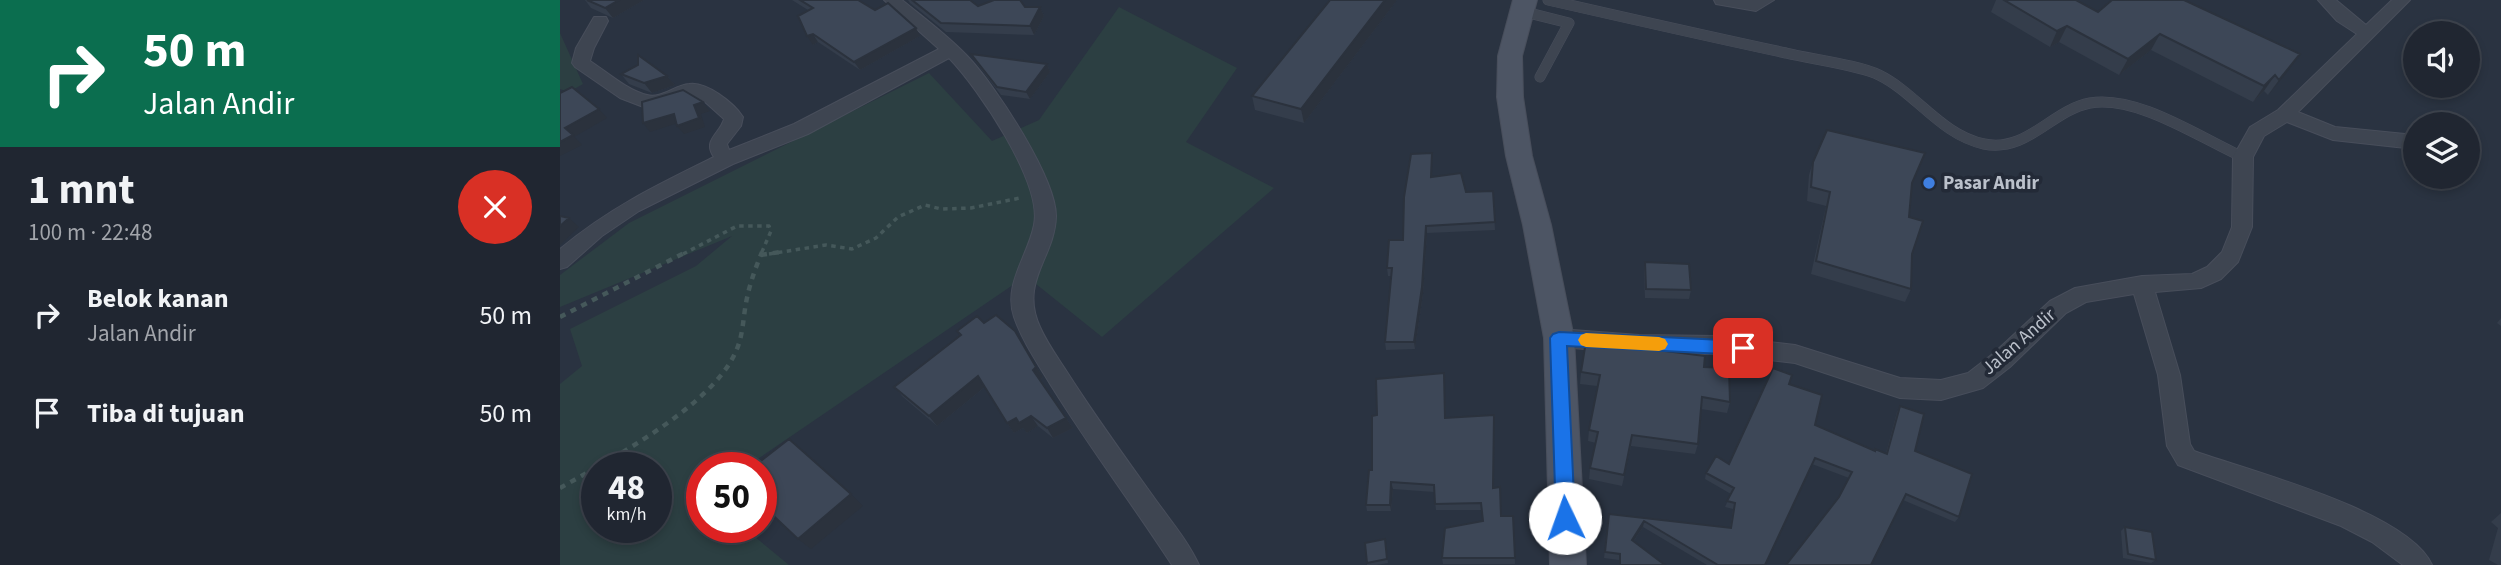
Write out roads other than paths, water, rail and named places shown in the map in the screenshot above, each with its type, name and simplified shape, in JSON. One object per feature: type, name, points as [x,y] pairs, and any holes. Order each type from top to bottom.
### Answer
[{"type":"main road","points":[[1532,4],[1510,56],[1510,97],[1519,156],[1537,225],[1559,338],[1568,565]]},
{"type":"street","points":[[892,0],[965,64],[1007,125],[1046,207],[1041,242],[1024,279],[1023,310],[1031,332],[1067,393],[1186,565]]},
{"type":"street","points":[[1721,0],[1751,6],[1760,5],[1766,0]]},
{"type":"street","points":[[2326,0],[2343,18],[2368,34]]},
{"type":"street","points":[[2243,157],[2257,132],[2285,114],[2402,0]]},
{"type":"street","points":[[600,21],[585,48],[581,63],[629,95],[645,102],[659,101],[691,89],[710,97],[734,117],[732,126],[718,143],[718,149],[726,159]]},
{"type":"street","points":[[560,261],[595,231],[632,206],[726,159],[802,129],[950,50]]},
{"type":"street","points":[[2285,114],[2333,134],[2403,141]]},
{"type":"street","name":"Jalan Andir","points":[[1559,338],[1639,344],[1717,345],[1794,354],[1900,388],[1941,390],[1975,381],[2002,360],[2058,307],[2082,294],[2142,284],[2194,282],[2214,273],[2231,256],[2242,227],[2243,157]]},
{"type":"street","points":[[2142,284],[2169,375],[2179,446],[2186,458],[2279,489],[2384,534],[2410,551],[2419,565]]},
{"type":"lane","points":[[1532,4],[1569,23],[1539,77]]},
{"type":"lane","points":[[1532,4],[1877,74],[1896,85],[1921,108],[1963,137],[1986,145],[2004,146],[2022,141],[2075,108],[2105,102],[2137,110],[2192,132],[2207,142],[2243,157]]},
{"type":"place","name":"Pasar Andir","points":[[1929,183]]}]
